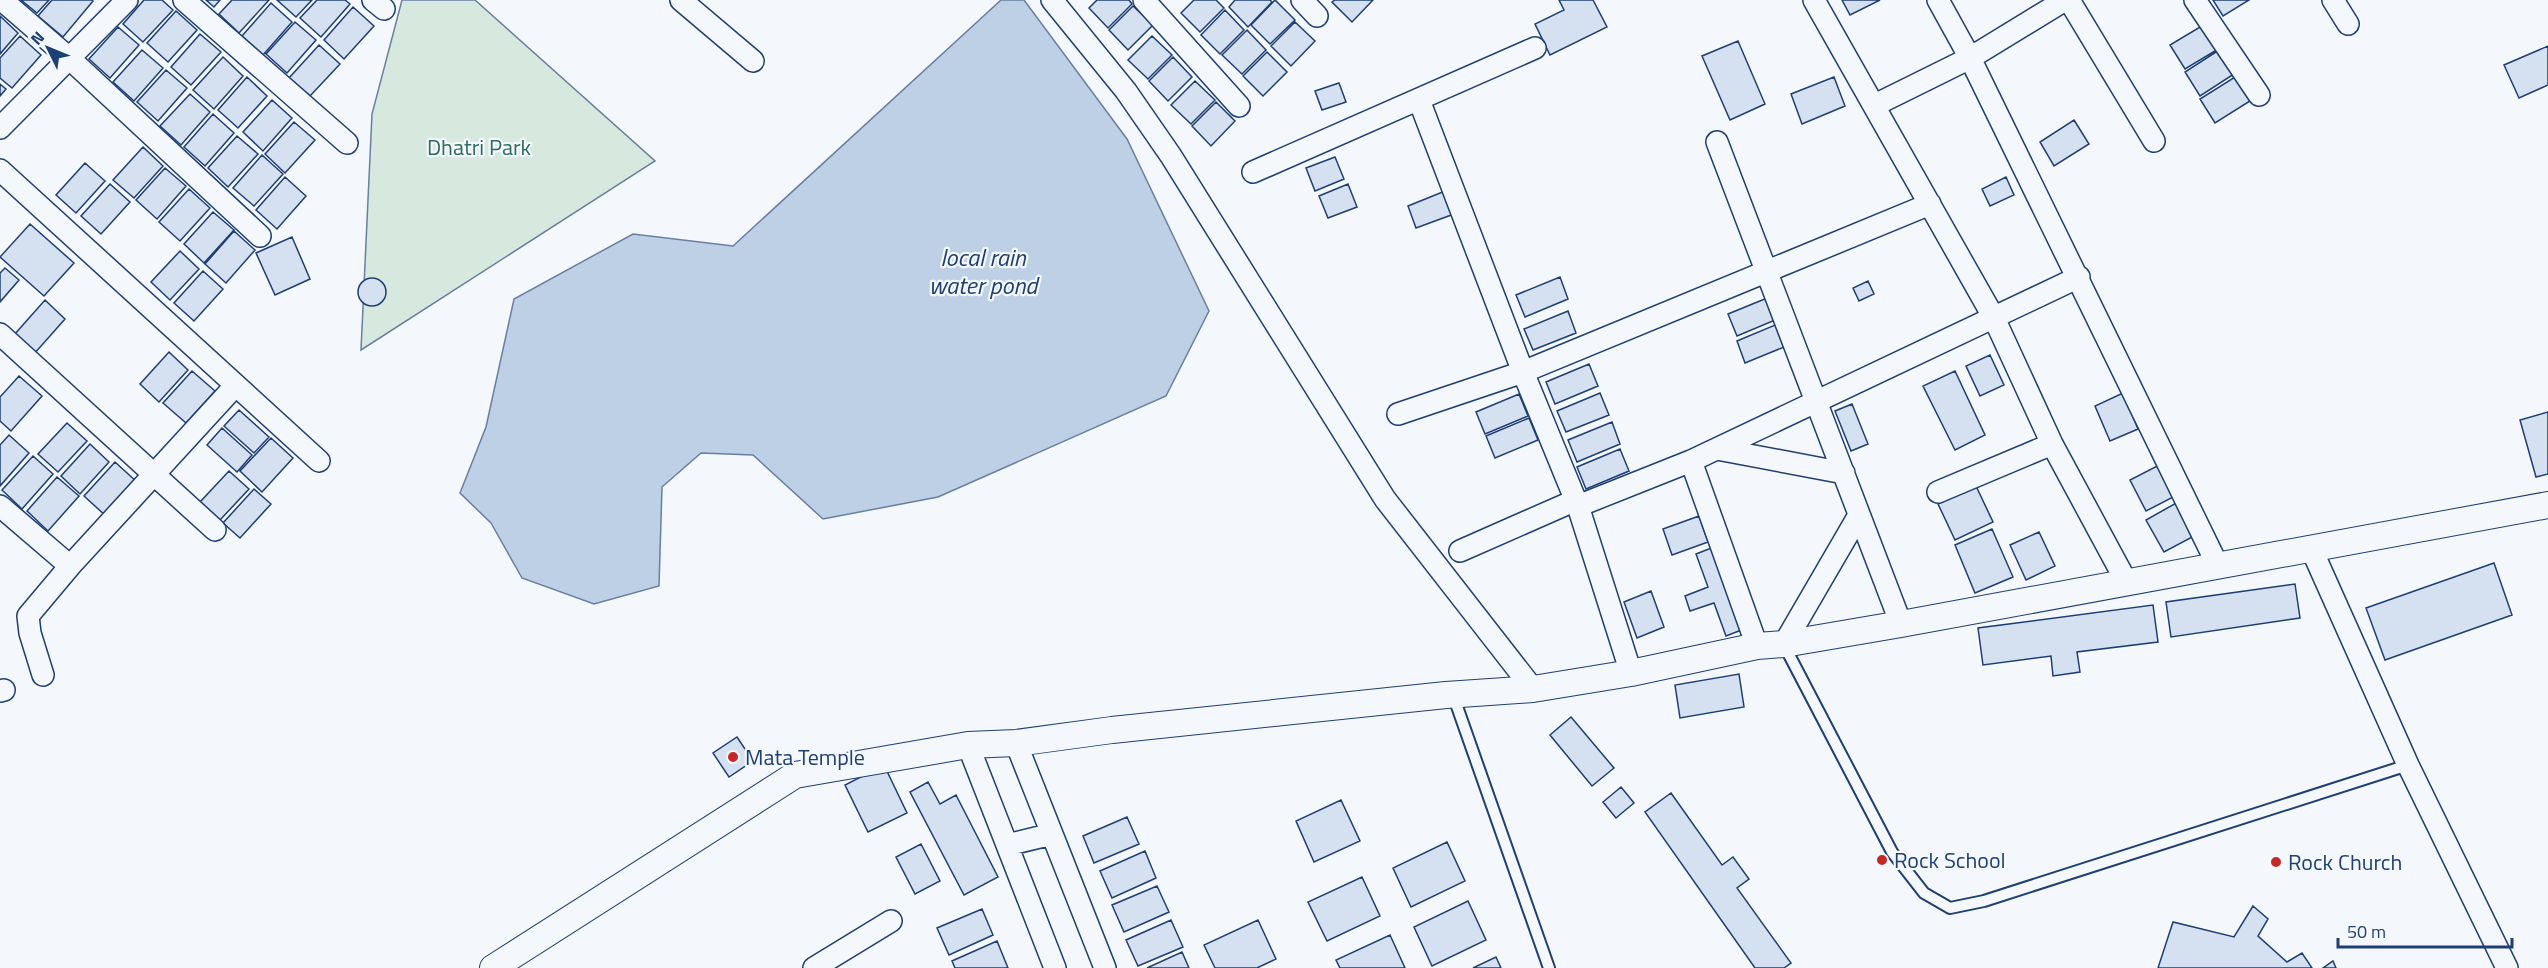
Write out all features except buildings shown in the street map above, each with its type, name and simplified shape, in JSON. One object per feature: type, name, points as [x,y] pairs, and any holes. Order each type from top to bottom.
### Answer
[{"type":"street","points":[[2,0],[69,58],[260,236]]},
{"type":"street","points":[[0,128],[127,0]]},
{"type":"street","points":[[184,0],[347,143]]},
{"type":"street","points":[[681,0],[753,61]]},
{"type":"street","points":[[1052,0],[1125,91],[1171,156],[1385,499],[1533,689]]},
{"type":"street","points":[[1144,0],[1239,106]]},
{"type":"street","points":[[1302,0],[1317,16]]},
{"type":"street","points":[[1814,0],[1994,318],[2052,444],[2127,583]]},
{"type":"street","points":[[1938,0],[1970,58],[2079,277],[2217,564]]},
{"type":"street","points":[[1875,105],[1970,58],[2067,0],[2154,141]]},
{"type":"street","points":[[2195,0],[2259,95]]},
{"type":"street","points":[[2333,0],[2348,24]]},
{"type":"street","points":[[1253,172],[1535,48]]},
{"type":"street","points":[[1419,100],[1523,372],[1577,503],[1631,673]]},
{"type":"street","points":[[1718,142],[1901,624]]},
{"type":"street","points":[[0,170],[319,461]]},
{"type":"street","points":[[1398,414],[1523,372],[1930,204]]},
{"type":"street","points":[[1460,551],[1577,503],[1691,461],[2079,277]]},
{"type":"street","points":[[0,334],[215,530]]},
{"type":"street","points":[[43,675],[30,633],[28,616],[36,603],[235,386]]},
{"type":"street","points":[[1938,492],[2052,444]]},
{"type":"street","points":[[1717,449],[1844,473]]},
{"type":"street","points":[[1691,461],[1757,646]]},
{"type":"street","points":[[493,968],[795,775],[968,745],[1016,743],[1112,730],[1533,689],[1631,673],[1757,646],[1784,644],[1901,624],[2127,583],[2217,564],[2548,505]]},
{"type":"street","points":[[0,506],[70,566]]},
{"type":"street","points":[[1784,644],[1859,515]]},
{"type":"street","points":[[2311,548],[2408,765],[2507,968]]},
{"type":"street","points":[[1016,743],[1105,968]]},
{"type":"street","points":[[968,745],[1055,968]]},
{"type":"street","points":[[1007,845],[1052,834]]},
{"type":"street","points":[[814,968],[891,921]]},
{"type":"lane","points":[[1784,644],[1892,852],[1924,893],[1950,908],[1984,902],[2408,765]]},
{"type":"lane","points":[[1453,695],[1549,968]]},
{"type":"green space","name":"Dhatri Park","points":[[402,0],[475,0],[655,161],[361,350],[372,114]]},
{"type":"water","name":"local rain water pond","points":[[1001,0],[1024,0],[1127,139],[1209,311],[1166,396],[938,497],[823,519],[753,455],[701,453],[662,487],[659,586],[594,604],[522,578],[491,523],[460,493],[486,427],[514,299],[633,234],[733,246]]},
{"type":"place","name":"Mata Temple","points":[[733,757]]},
{"type":"place","name":"Rock School","points":[[1882,860]]},
{"type":"place","name":"Rock Church","points":[[2276,862]]}]
